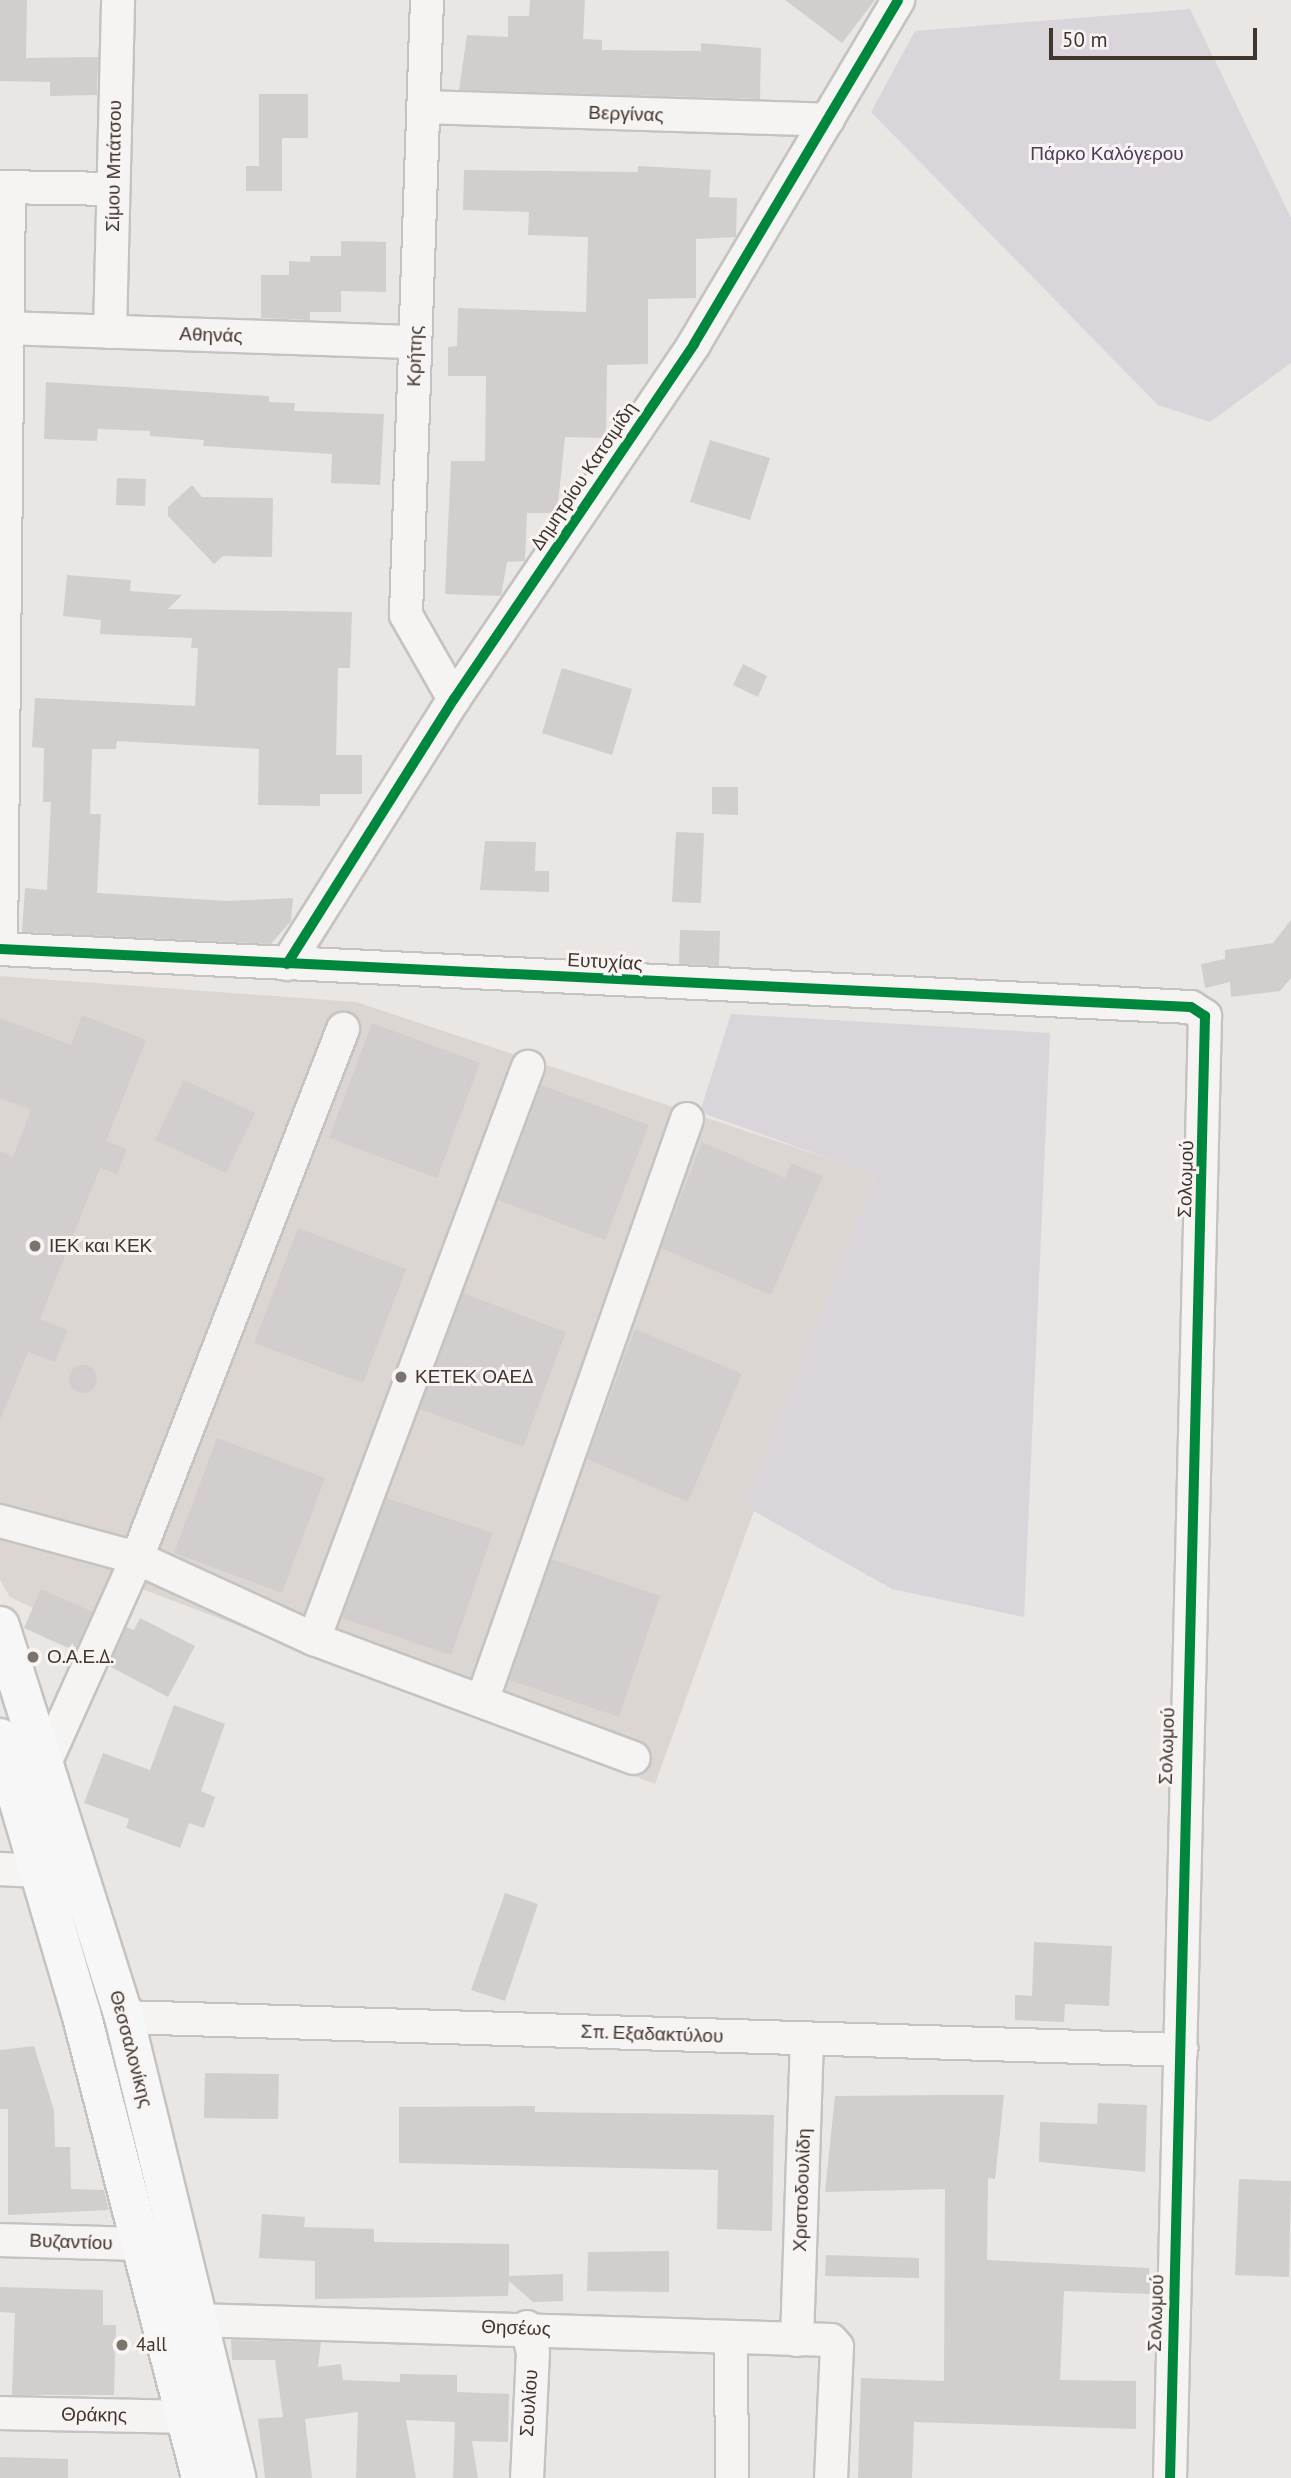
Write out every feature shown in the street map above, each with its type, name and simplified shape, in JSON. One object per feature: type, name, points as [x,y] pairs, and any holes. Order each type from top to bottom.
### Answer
[{"type":"main road","name":"Θεσσαλονίκης","points":[[0,1626],[46,1763],[124,2017],[236,2478]]},
{"type":"main road","name":"Θεσσαλονίκης","points":[[0,1738],[142,2244],[188,2417],[201,2478]]},
{"type":"street","name":"Σίμου Μπάτσου","points":[[110,332],[118,0]]},
{"type":"street","name":"Κρήτης","points":[[427,0],[406,615],[454,699]]},
{"type":"street","name":"Δημητρίου Κατσιμίδη","points":[[287,964],[454,699],[694,344],[898,0]]},
{"type":"street","name":"Βεργίνας","points":[[423,107],[828,120]]},
{"type":"street","points":[[0,949],[8,328],[4,187],[113,189]]},
{"type":"street","name":"Αθηνάς","points":[[8,328],[415,342]]},
{"type":"street","name":"Ευτυχίας","points":[[0,949],[1191,1007],[1205,1016]]},
{"type":"street","name":"Σολωμού","points":[[1170,2478],[1205,1016]]},
{"type":"street","points":[[46,1763],[137,1558],[343,1029]]},
{"type":"street","points":[[314,1639],[528,1067]]},
{"type":"street","points":[[482,1701],[687,1119]]},
{"type":"street","points":[[0,1521],[137,1558],[314,1639],[634,1758]]},
{"type":"street","points":[[0,1869],[37,1871]]},
{"type":"street","name":"Σπ. Εξαδακτύλου","points":[[124,2017],[1181,2050]]},
{"type":"street","name":"Χριστοδουλίδη","points":[[797,2340],[807,2040]]},
{"type":"street","name":"Βυζαντίου","points":[[0,2240],[142,2244]]},
{"type":"street","name":"Θησέως","points":[[196,2319],[527,2327],[731,2341],[836,2342],[831,2478]]},
{"type":"street","name":"Σουλίου","points":[[527,2327],[533,2353],[527,2478]]},
{"type":"street","points":[[731,2341],[732,2478]]},
{"type":"street","name":"Θράκης","points":[[0,2413],[188,2417]]},
{"type":"shaded area","name":"ΚΕΤΕΚ ΟΑΕΔ","points":[[0,976],[356,1002],[876,1174],[655,1784],[142,1589],[117,1648],[10,1597],[0,1580]]},
{"type":"green space","name":"Πάρκο Καλόγερου","points":[[1190,9],[1291,218],[1291,363],[1210,422],[1158,405],[871,112],[915,31]]},
{"type":"green space","points":[[731,1014],[1050,1033],[1024,1617],[892,1589],[745,1506],[876,1175],[700,1112]]},
{"type":"building","points":[[0,0],[27,0],[26,58],[98,57],[97,95],[50,96],[50,82],[0,81]]},
{"type":"building","points":[[530,0],[585,0],[583,39],[602,40],[602,50],[701,51],[701,43],[761,48],[760,99],[459,90],[467,35],[508,37],[508,16],[529,16]]},
{"type":"building","points":[[785,0],[875,0],[842,43]]},
{"type":"building","points":[[259,94],[308,94],[308,138],[282,138],[282,191],[246,191],[246,166],[259,166]]},
{"type":"building","points":[[638,166],[711,170],[709,197],[737,198],[736,237],[696,239],[696,298],[648,299],[648,364],[607,365],[606,438],[565,437],[557,513],[527,513],[525,561],[507,562],[501,596],[445,594],[451,461],[485,461],[486,376],[448,376],[448,347],[457,346],[458,308],[586,312],[588,237],[528,235],[529,212],[463,210],[464,170],[638,172]]},
{"type":"building","points":[[341,241],[386,242],[386,292],[341,291],[341,312],[310,312],[310,320],[261,318],[261,275],[289,275],[289,261],[310,262],[310,256],[341,256]]},
{"type":"building","points":[[46,382],[269,396],[269,402],[295,403],[294,411],[384,414],[380,485],[331,483],[332,454],[203,446],[204,440],[150,436],[150,431],[98,429],[97,441],[44,439]]},
{"type":"building","points":[[710,440],[770,458],[750,520],[690,502]]},
{"type":"building","points":[[117,478],[146,479],[145,506],[116,505]]},
{"type":"building","points":[[192,485],[202,497],[273,498],[272,557],[223,556],[214,564],[168,516],[168,507]]},
{"type":"building","points":[[67,575],[131,580],[130,591],[182,595],[168,609],[352,612],[350,668],[338,668],[336,755],[362,755],[362,794],[320,794],[320,806],[258,805],[259,749],[117,741],[116,749],[92,749],[90,814],[101,814],[97,893],[227,901],[293,898],[291,921],[271,944],[22,932],[25,888],[47,890],[51,802],[43,802],[44,748],[32,747],[35,698],[195,706],[198,648],[191,648],[192,638],[100,634],[101,620],[63,616]]},
{"type":"building","points":[[743,664],[767,676],[758,697],[733,685]]},
{"type":"building","points":[[562,668],[632,689],[612,755],[542,733]]},
{"type":"building","points":[[712,787],[738,787],[738,815],[712,814]]},
{"type":"building","points":[[676,832],[704,833],[701,903],[672,902]]},
{"type":"building","points":[[485,841],[536,842],[535,871],[549,871],[549,892],[480,890]]},
{"type":"building","points":[[1291,920],[1291,978],[1280,991],[1231,997],[1230,982],[1205,988],[1201,964],[1225,959],[1225,950],[1273,943]]},
{"type":"building","points":[[680,930],[720,931],[719,966],[679,964]]},
{"type":"building","name":"ΙΕΚ και ΚΕΚ","points":[[82,1015],[146,1040],[106,1141],[127,1149],[117,1174],[100,1168],[40,1319],[68,1330],[55,1362],[28,1352],[0,1420],[0,1151],[13,1157],[31,1110],[0,1098],[0,1018],[71,1045]]},
{"type":"building","points":[[372,1023],[480,1063],[437,1178],[329,1138]]},
{"type":"building","points":[[184,1080],[255,1113],[226,1173],[155,1140]]},
{"type":"building","points":[[541,1085],[649,1125],[605,1240],[498,1200]]},
{"type":"building","points":[[702,1142],[785,1178],[791,1163],[823,1176],[771,1295],[661,1248]]},
{"type":"building","points":[[298,1228],[406,1269],[363,1383],[254,1343]]},
{"type":"building","points":[[463,1293],[566,1332],[523,1447],[420,1409]]},
{"type":"building","points":[[635,1329],[742,1374],[688,1502],[587,1459]]},
{"type":"building","points":[[83,1365],[93,1369],[97,1379],[93,1389],[83,1393],[73,1389],[69,1379],[73,1369]]},
{"type":"building","points":[[217,1438],[325,1478],[282,1593],[174,1553]]},
{"type":"building","points":[[386,1498],[493,1533],[451,1655],[342,1618]]},
{"type":"building","points":[[551,1559],[660,1596],[619,1717],[509,1680]]},
{"type":"building","points":[[41,1589],[93,1612],[75,1651],[24,1628]]},
{"type":"building","points":[[140,1618],[195,1646],[168,1697],[109,1666],[126,1627],[134,1630]]},
{"type":"building","points":[[174,1705],[225,1724],[201,1791],[215,1797],[204,1828],[189,1823],[180,1848],[126,1828],[129,1819],[84,1803],[103,1753],[150,1770]]},
{"type":"building","points":[[505,1893],[538,1904],[505,2001],[471,1990]]},
{"type":"building","points":[[1034,1942],[1112,1946],[1109,2006],[1065,2004],[1064,2022],[1015,2020],[1015,1995],[1032,1996]]},
{"type":"building","points":[[34,2046],[54,2110],[55,2147],[70,2147],[71,2189],[104,2190],[109,2210],[8,2215],[8,2109],[0,2109],[0,2050]]},
{"type":"building","points":[[205,2073],[279,2074],[278,2119],[204,2118]]},
{"type":"building","points":[[1004,2095],[995,2179],[988,2178],[987,2260],[1149,2268],[1150,2294],[1064,2291],[1060,2380],[1136,2381],[1136,2429],[914,2422],[912,2478],[858,2478],[861,2378],[944,2381],[945,2189],[825,2192],[835,2096]]},
{"type":"building","points":[[1098,2103],[1147,2105],[1145,2172],[1039,2162],[1040,2122],[1097,2124]]},
{"type":"building","points":[[535,2106],[535,2112],[774,2115],[772,2231],[717,2229],[718,2170],[399,2163],[399,2107]]},
{"type":"building","points":[[1239,2179],[1291,2181],[1289,2277],[1235,2275]]},
{"type":"building","points":[[262,2214],[305,2217],[304,2227],[374,2229],[374,2242],[509,2244],[509,2276],[563,2274],[563,2301],[533,2302],[509,2281],[508,2296],[315,2299],[315,2261],[259,2258]]},
{"type":"building","points":[[669,2251],[669,2292],[587,2291],[588,2252]]},
{"type":"building","points":[[826,2255],[919,2258],[919,2278],[825,2276]]},
{"type":"building","points":[[0,2287],[103,2290],[103,2325],[116,2325],[114,2395],[12,2395],[15,2313],[0,2312]]},
{"type":"building","points":[[231,2340],[321,2342],[318,2367],[341,2364],[343,2380],[400,2382],[400,2374],[457,2375],[457,2392],[509,2394],[508,2442],[472,2441],[478,2478],[453,2478],[455,2422],[406,2420],[416,2478],[356,2478],[358,2412],[305,2419],[312,2478],[265,2478],[258,2419],[283,2417],[275,2360],[232,2360]]},
{"type":"building","points":[[0,2457],[68,2459],[68,2478],[0,2478]]},
{"type":"cycle path","points":[[287,964],[454,699],[694,344],[898,0]]},
{"type":"cycle path","points":[[0,949],[1191,1007],[1205,1016],[1170,2478]]},
{"type":"place","name":"ΙΕΚ και ΚΕΚ","points":[[35,1246]]},
{"type":"place","name":"ΚΕΤΕΚ ΟΑΕΔ","points":[[401,1377]]},
{"type":"place","name":"Ο.Α.Ε.Δ.","points":[[33,1657]]},
{"type":"place","name":"4all","points":[[122,2345]]}]
